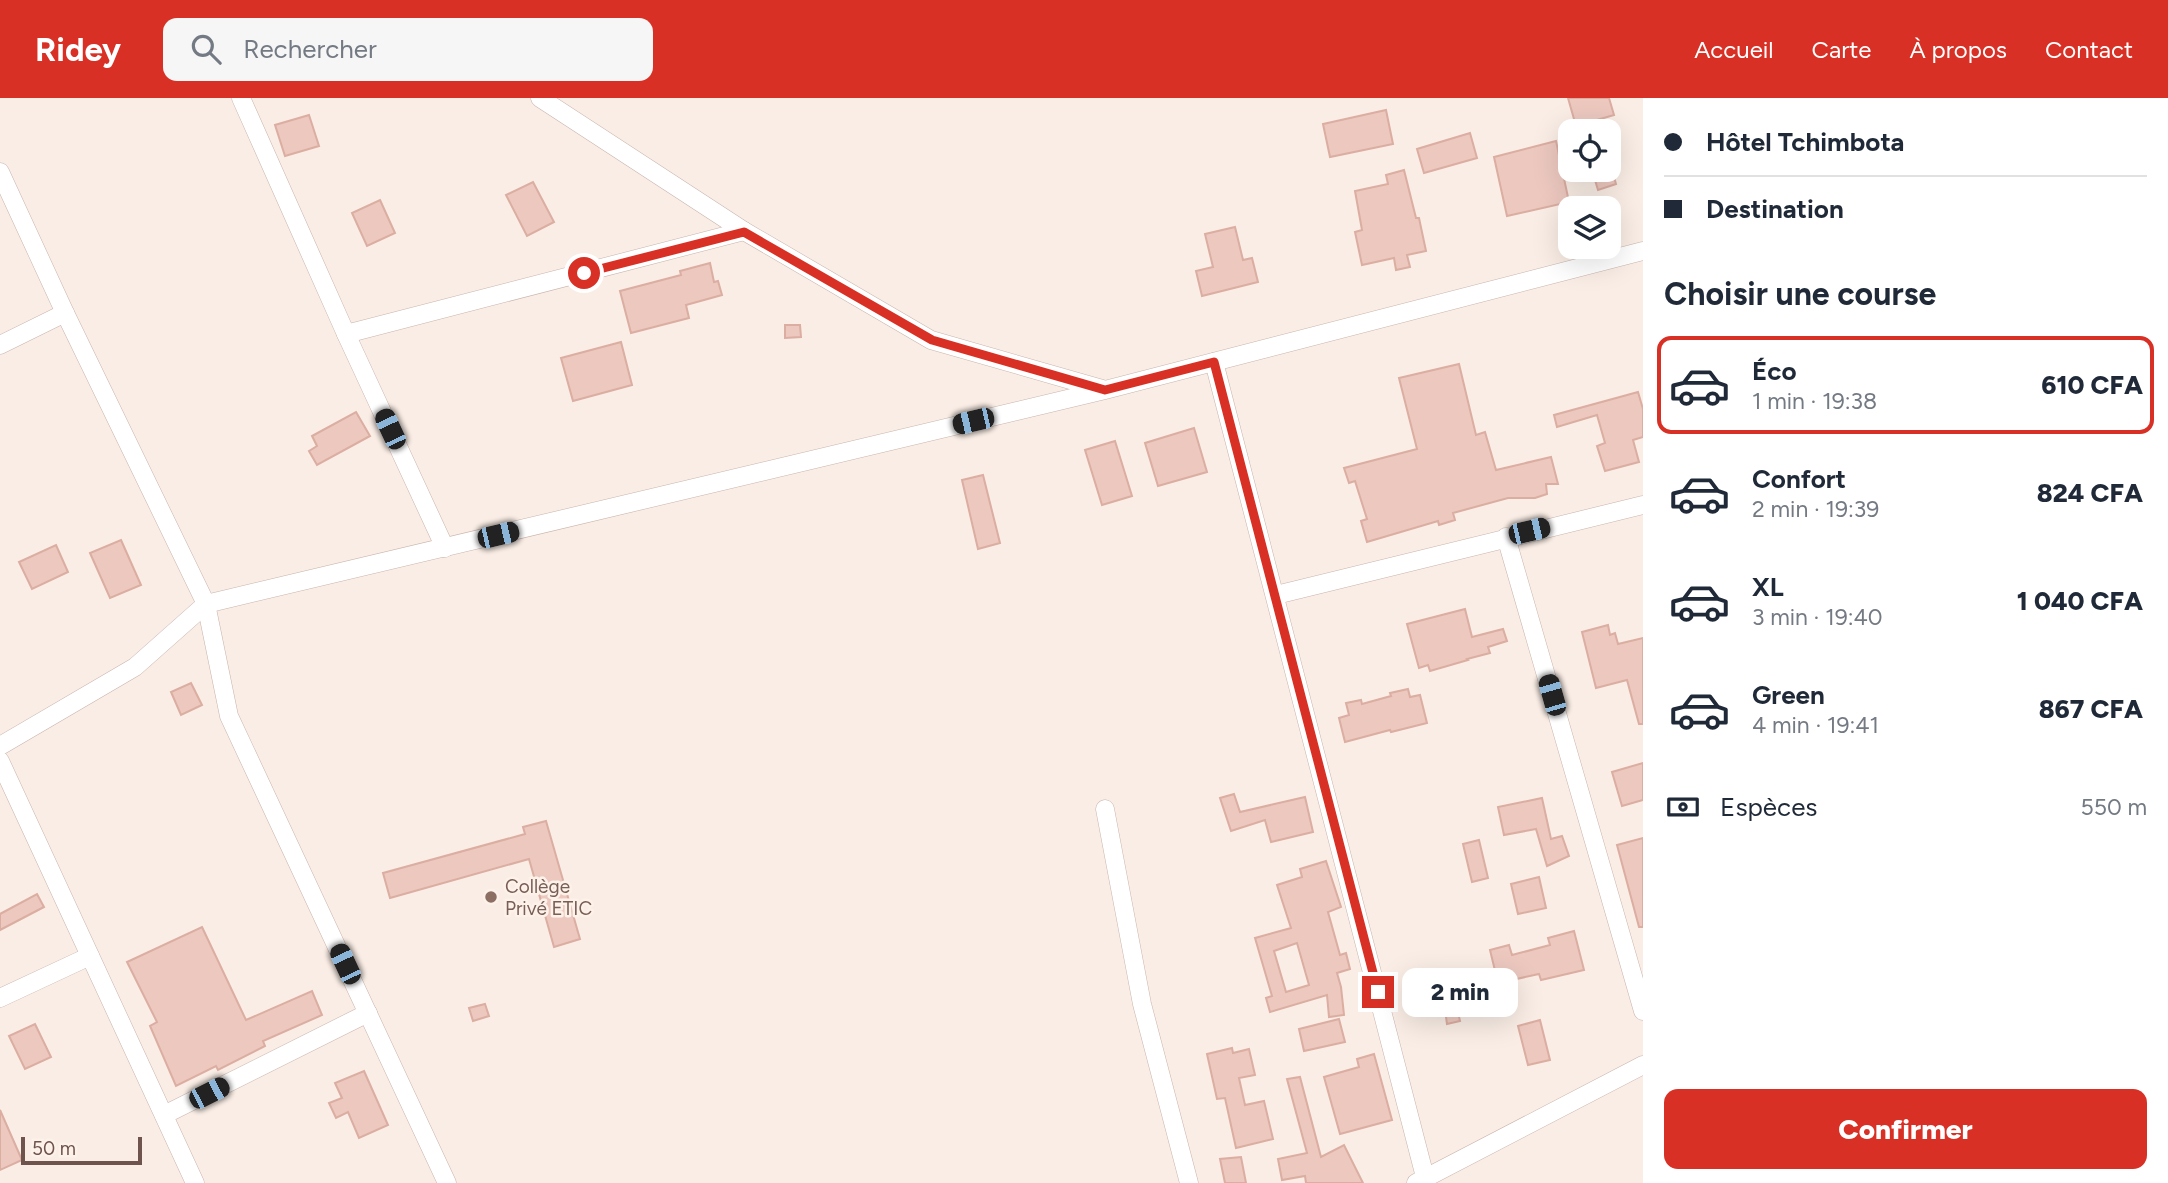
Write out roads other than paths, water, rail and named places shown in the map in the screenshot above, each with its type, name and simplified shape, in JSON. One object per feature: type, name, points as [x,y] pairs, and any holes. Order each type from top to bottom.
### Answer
[{"type":"street","points":[[241,98],[445,548]]},
{"type":"street","points":[[540,98],[744,232],[932,340],[1105,390]]},
{"type":"street","points":[[0,172],[206,604],[229,716],[447,1183]]},
{"type":"street","points":[[346,334],[744,232]]},
{"type":"street","points":[[0,746],[135,667],[206,604],[1105,390],[1643,251]]},
{"type":"street","points":[[0,345],[65,313]]},
{"type":"street","points":[[1214,362],[1276,595],[1420,1180],[1643,1065]]},
{"type":"street","points":[[1276,595],[1643,505]]},
{"type":"street","points":[[1506,537],[1643,1011]]},
{"type":"street","points":[[0,761],[195,1183]]},
{"type":"street","points":[[1105,808],[1142,1004],[1189,1183]]},
{"type":"street","points":[[0,998],[90,956]]},
{"type":"street","points":[[164,1115],[368,1013]]},
{"type":"place","name":"Collège Privé ETIC","points":[[491,897]]}]
